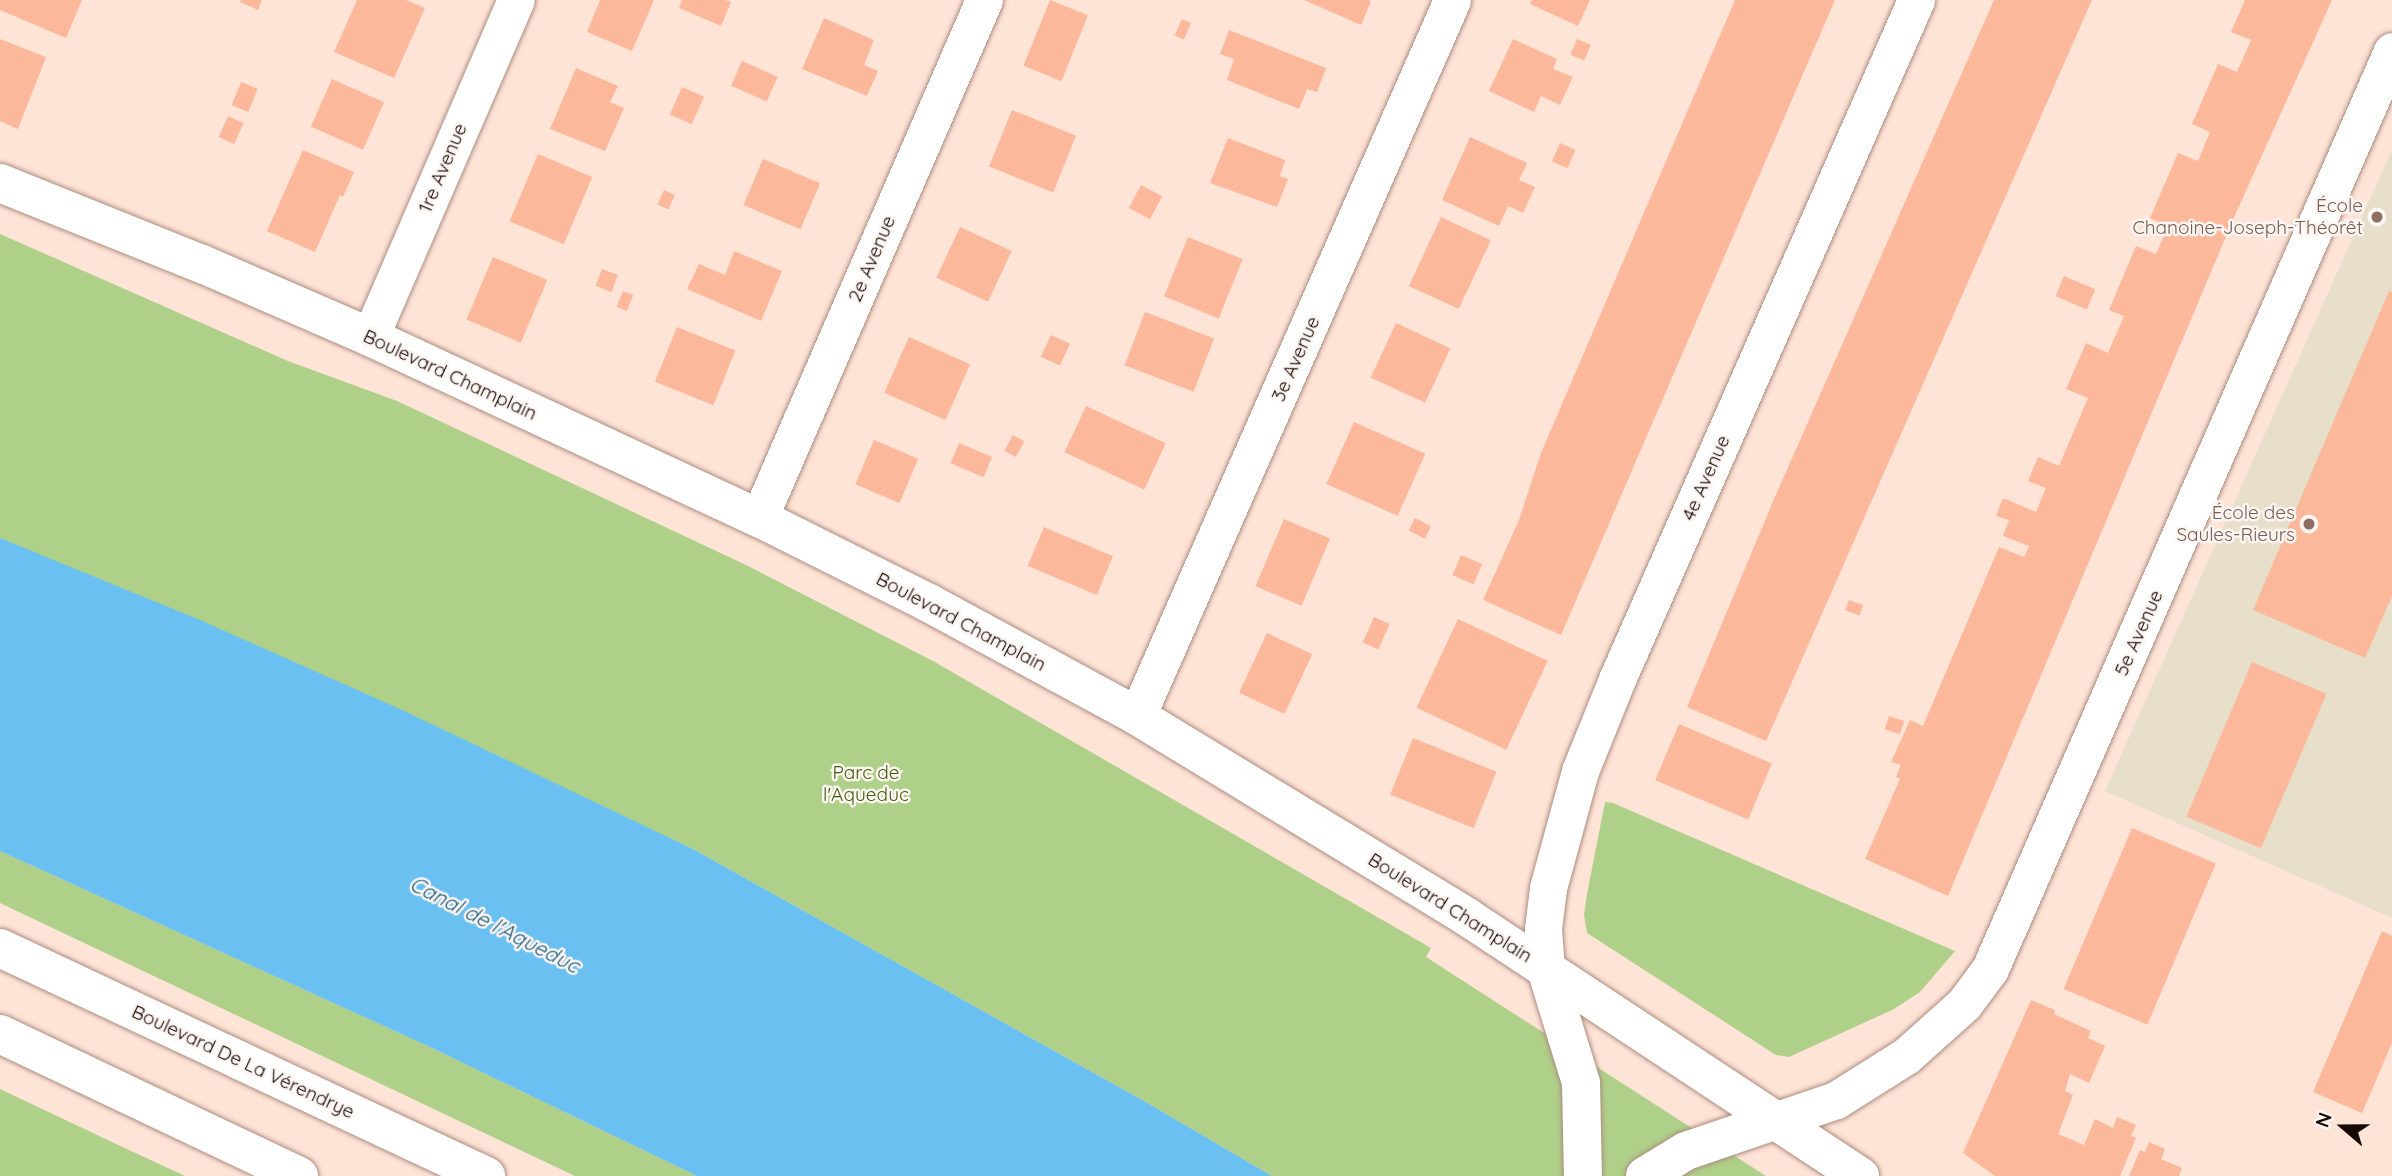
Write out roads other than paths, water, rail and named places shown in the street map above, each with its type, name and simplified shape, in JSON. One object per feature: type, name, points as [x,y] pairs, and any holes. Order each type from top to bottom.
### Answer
[{"type":"main road","name":"Boulevard Champlain","points":[[0,183],[202,264],[370,337],[759,518],[929,603],[1137,716],[1467,917],[1860,1176]]},
{"type":"main road","name":"Boulevard De La Vérendrye","points":[[0,948],[486,1176]]},
{"type":"main road","points":[[1546,969],[1581,1083],[1583,1176]]},
{"type":"main road","points":[[0,1034],[299,1176]]},
{"type":"main road","points":[[1645,1176],[1686,1151],[1777,1120]]},
{"type":"street","name":"1re Avenue","points":[[370,337],[516,0]]},
{"type":"street","name":"2e Avenue","points":[[759,518],[984,0]]},
{"type":"street","name":"3e Avenue","points":[[1137,716],[1452,0]]},
{"type":"street","name":"4e Avenue","points":[[1546,969],[1544,929],[1548,888],[1580,771],[1618,677],[1916,0]]},
{"type":"street","name":"5e Avenue","points":[[1777,1120],[1836,1100],[1906,1056],[1964,1004],[1990,969],[2392,51]]},
{"type":"water","name":"Canal de l'Aqueduc","points":[[0,538],[200,620],[402,710],[693,849],[1144,1101],[1272,1176],[697,1176],[432,1048],[0,851]]},
{"type":"place","name":"École Chanoine-Joseph-Théorêt","points":[[2377,217]]},
{"type":"place","name":"École des Saules-Rieurs","points":[[2309,524]]},
{"type":"park label","name":"Parc de l'Aqueduc","points":[[866,784]]}]
